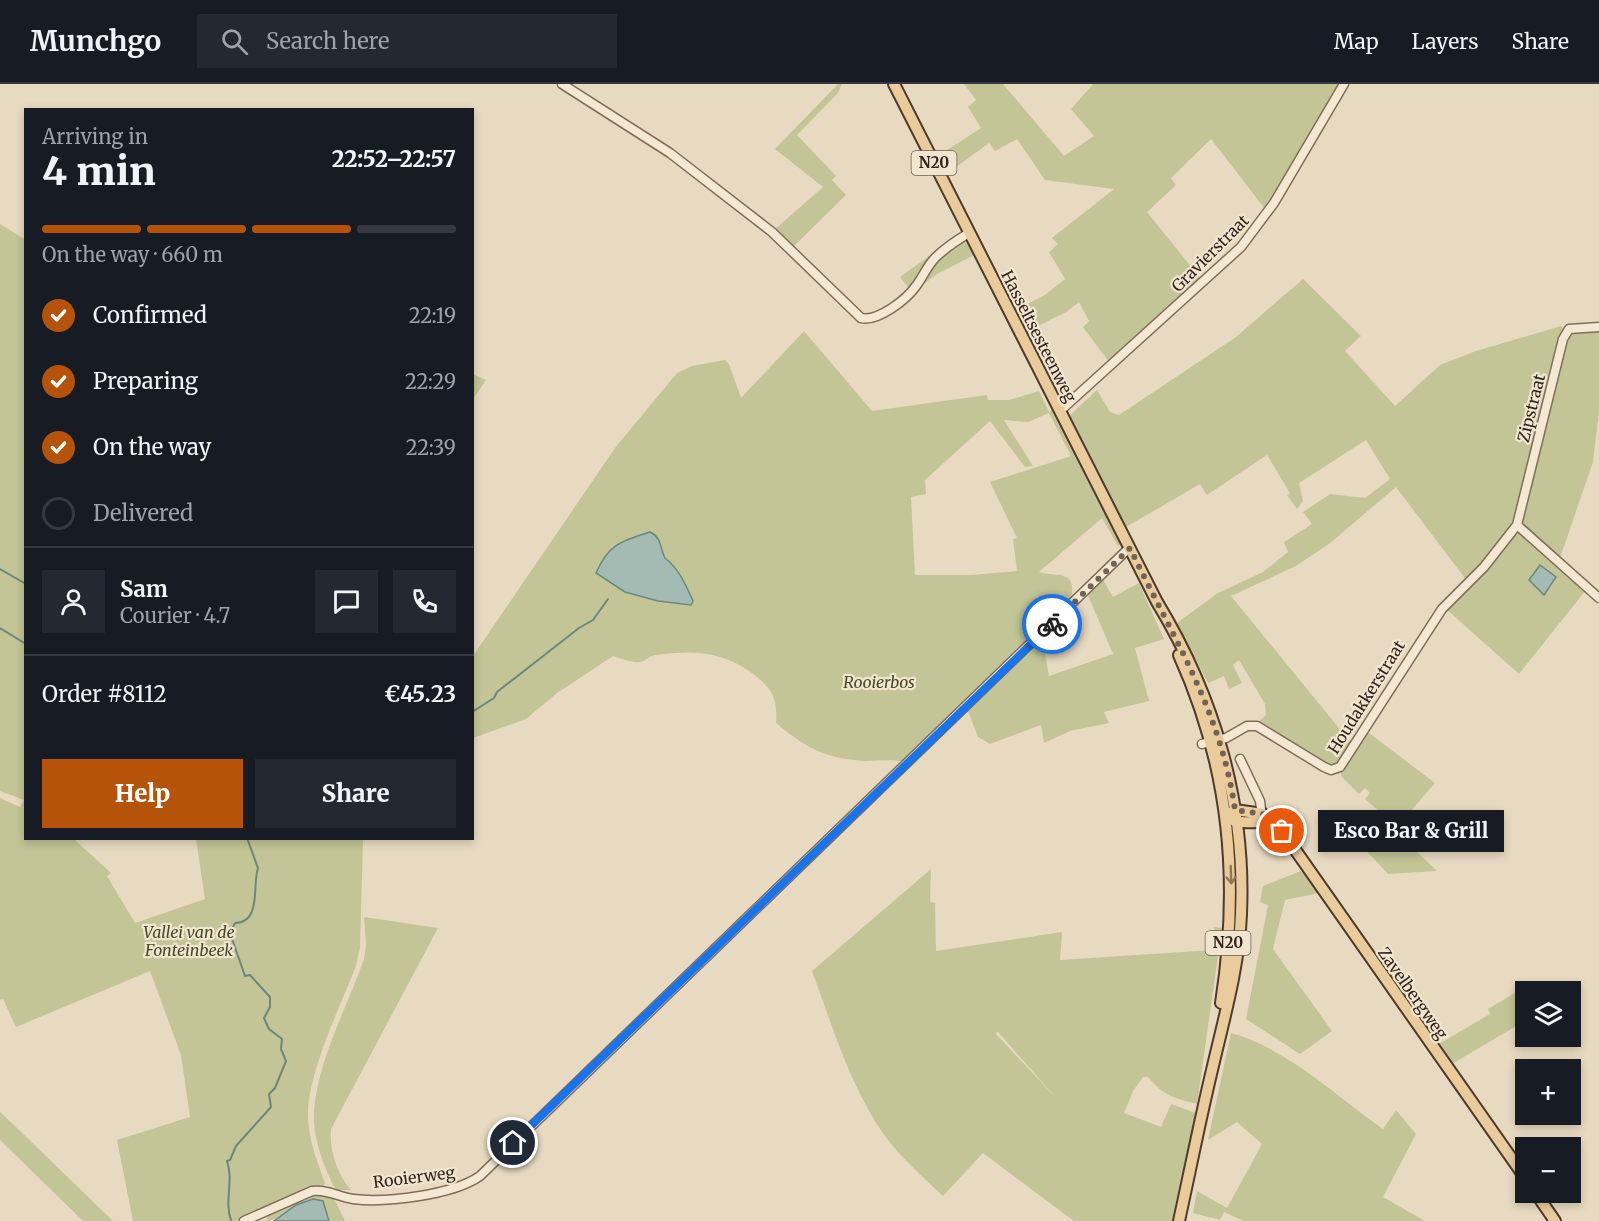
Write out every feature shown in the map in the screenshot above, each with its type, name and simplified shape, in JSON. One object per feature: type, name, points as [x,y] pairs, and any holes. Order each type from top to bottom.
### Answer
[{"type":"main road","name":"Hasseltsesteenweg","points":[[894,84],[1195,675],[1210,742],[1231,813],[1230,913],[1212,1069]]},
{"type":"main road","name":"Hasseltsesteenweg","points":[[1179,1221],[1234,973],[1241,916],[1237,822],[1231,813]]},
{"type":"main road","name":"Zavelbergweg","points":[[1231,813],[1262,817],[1276,824],[1515,1163]]},
{"type":"main road","points":[[1237,822],[1262,817]]},
{"type":"main road","points":[[1543,1203],[1555,1221]]},
{"type":"street","points":[[562,84],[670,153],[772,232],[861,318],[868,320],[875,317],[901,299],[916,287],[934,259],[969,232]]},
{"type":"street","name":"Gravierstraat","points":[[1060,411],[1241,247],[1274,203],[1344,84]]},
{"type":"street","name":"Zipstraat","points":[[1517,525],[1563,339],[1569,328],[1599,327]]},
{"type":"street","points":[[1517,525],[1599,598]]},
{"type":"street","name":"Houdakkerstraat","points":[[1210,742],[1247,726],[1257,726],[1324,767],[1331,770],[1340,767],[1437,615],[1484,567],[1517,525]]},
{"type":"street","name":"Rooierweg","points":[[244,1221],[312,1191],[321,1190],[355,1199],[400,1197],[446,1192],[467,1185],[480,1176],[1130,548]]},
{"type":"street","points":[[1240,759],[1260,801],[1262,817]]},
{"type":"green space","points":[[838,84],[842,84],[838,93],[797,135],[836,176],[832,180],[846,195],[794,246],[774,230],[823,187],[775,149]]},
{"type":"green space","points":[[964,84],[1003,84],[1064,156],[1094,136],[1071,109],[1093,84],[1340,84],[1265,209],[1211,139],[1171,178],[1176,185],[1147,212],[1201,279],[1109,362],[1083,327],[1089,321],[1079,302],[1066,312],[1026,332],[1018,309],[1045,295],[1065,279],[1049,252],[1058,244],[1052,238],[1114,189],[1045,180],[1017,139],[995,151],[989,143],[948,173],[938,156],[981,128],[968,107],[976,100]]},
{"type":"green space","points":[[0,224],[24,239],[24,800],[0,791]]},
{"type":"green space","points":[[963,241],[967,243],[974,255],[937,274],[916,290],[943,254]]},
{"type":"green space","points":[[942,247],[910,290],[900,277]]},
{"type":"green space","points":[[1303,279],[1361,336],[1345,351],[1395,406],[1440,365],[1476,351],[1561,326],[1564,330],[1514,522],[1467,581],[1396,487],[1329,544],[1294,567],[1231,596],[1352,744],[1339,763],[1331,765],[1258,722],[1266,715],[1265,704],[1239,660],[1233,665],[1242,683],[1229,689],[1224,676],[1208,683],[1177,623],[1218,593],[1263,572],[1288,552],[1284,542],[1312,524],[1303,512],[1330,494],[1365,498],[1390,479],[1366,440],[1299,483],[1303,501],[1297,509],[1287,495],[1290,493],[1267,455],[1207,495],[1200,484],[1126,527],[1068,417],[1097,390],[1110,412],[1119,415],[1236,337]]},
{"type":"green space","points":[[1599,330],[1599,412],[1593,462],[1560,558],[1521,522],[1569,331]]},
{"type":"green space","name":"Rooierbos","points":[[804,331],[872,411],[987,395],[988,400],[1009,400],[1039,391],[1049,412],[1053,409],[1122,544],[1118,546],[1102,518],[1039,572],[1065,576],[1069,579],[1072,591],[1071,601],[904,762],[852,760],[817,751],[776,723],[775,701],[769,689],[759,678],[729,660],[695,653],[654,655],[640,662],[613,656],[557,693],[526,719],[474,738],[474,655],[615,448],[677,373],[692,366],[725,360],[729,364],[741,398]],"holes":[[[1049,413],[1071,456],[990,482],[1017,538],[1013,539],[1017,571],[971,575],[915,575],[911,497],[926,494],[925,480],[990,421],[1025,467],[1033,466],[1004,420],[1028,422]],[[650,532],[659,540],[665,558],[678,572],[693,601],[683,604],[659,600],[597,573],[606,556],[617,545]]]},
{"type":"green space","points":[[474,374],[486,380],[474,398]]},
{"type":"green space","points":[[1517,529],[1586,590],[1519,674],[1445,608]]},
{"type":"green space","points":[[1102,578],[1113,597],[1139,583],[1164,639],[1135,648],[1149,701],[1104,712],[1109,723],[1070,731],[1044,743],[1041,725],[990,744],[978,737],[968,711],[1058,621],[1061,624],[1043,642],[1049,676],[1113,654],[1087,593]]},
{"type":"green space","points":[[1365,730],[1435,783],[1397,827],[1365,799],[1370,793],[1365,788],[1359,794],[1341,776],[1341,770]]},
{"type":"green space","name":"Vallei van de Fonteinbeek","points":[[0,798],[20,807],[24,800],[24,840],[75,840],[111,873],[107,876],[135,923],[205,899],[196,840],[363,840],[360,947],[356,966],[319,1060],[309,1098],[310,1132],[325,1183],[323,1187],[291,1196],[237,1221],[133,1221],[117,1140],[190,1117],[181,1055],[150,971],[16,1027],[3,999],[0,1000]]},
{"type":"green space","points":[[1392,828],[1437,871],[1388,874],[1361,845],[1371,833],[1377,837],[1383,830],[1387,833]]},
{"type":"green space","points":[[931,869],[930,902],[935,903],[936,951],[1062,932],[1060,960],[1212,950],[1214,927],[1222,928],[1197,1104],[1170,1095],[1148,1077],[1143,1077],[1133,1091],[1124,1113],[1161,1127],[1171,1104],[1196,1113],[1172,1221],[1074,1221],[983,1153],[943,1196],[898,1152],[873,1117],[843,1056],[812,971]],"holes":[[[998,1032],[1058,1100],[996,1034]]]},
{"type":"green space","points":[[1301,871],[1319,893],[1285,900],[1273,949],[1332,1031],[1300,1054],[1246,1019],[1268,905],[1260,902],[1263,886]]},
{"type":"green space","points":[[364,917],[438,928],[331,1129],[331,1145],[335,1161],[351,1190],[336,1190],[320,1152],[315,1131],[314,1111],[327,1053],[364,959],[366,945]]},
{"type":"green space","points":[[1515,993],[1515,1027],[1450,1065],[1437,1045],[1490,1014],[1488,1009]]},
{"type":"green space","points":[[1231,1033],[1252,1040],[1291,1061],[1383,1129],[1396,1110],[1416,1134],[1383,1197],[1425,1221],[1244,1221],[1224,1212],[1220,1220],[1193,1213],[1197,1191],[1227,1208],[1262,1144],[1237,1122],[1208,1140]]},
{"type":"green space","points":[[0,1112],[113,1221],[83,1221],[0,1140]]},
{"type":"green space","points":[[319,1193],[333,1196],[345,1221],[329,1221],[323,1201],[314,1200],[298,1205],[273,1220],[266,1221],[271,1211]]},
{"type":"shaded area","points":[[650,532],[657,537],[665,558],[682,578],[693,601],[691,605],[658,601],[625,592],[596,573],[606,556],[617,545]]},
{"type":"shaded area","points":[[1540,565],[1556,577],[1544,595],[1529,580]]},
{"type":"shaded area","points":[[313,1199],[323,1201],[329,1221],[274,1221],[296,1205]]},
{"type":"waterway","points":[[0,569],[24,583]]},
{"type":"waterway","points":[[474,711],[494,698],[497,692],[579,628],[593,620],[608,599]]},
{"type":"waterway","points":[[0,628],[24,643]]},
{"type":"waterway","points":[[231,1220],[228,1206],[230,1176],[227,1161],[230,1160],[236,1146],[271,1107],[269,1094],[275,1088],[286,1061],[281,1049],[282,1039],[269,1029],[264,1018],[270,1007],[270,997],[250,975],[245,976],[230,933],[235,923],[249,917],[253,910],[258,868],[248,840]]},
{"type":"way so far","points":[[1052,624],[1130,548],[1182,646],[1209,707],[1220,740],[1235,810],[1263,814],[1282,831]]},
{"type":"place","name":"Esco Bar & Grill","points":[[1282,831]]},
{"type":"route","points":[[513,1143],[1052,624]]}]
